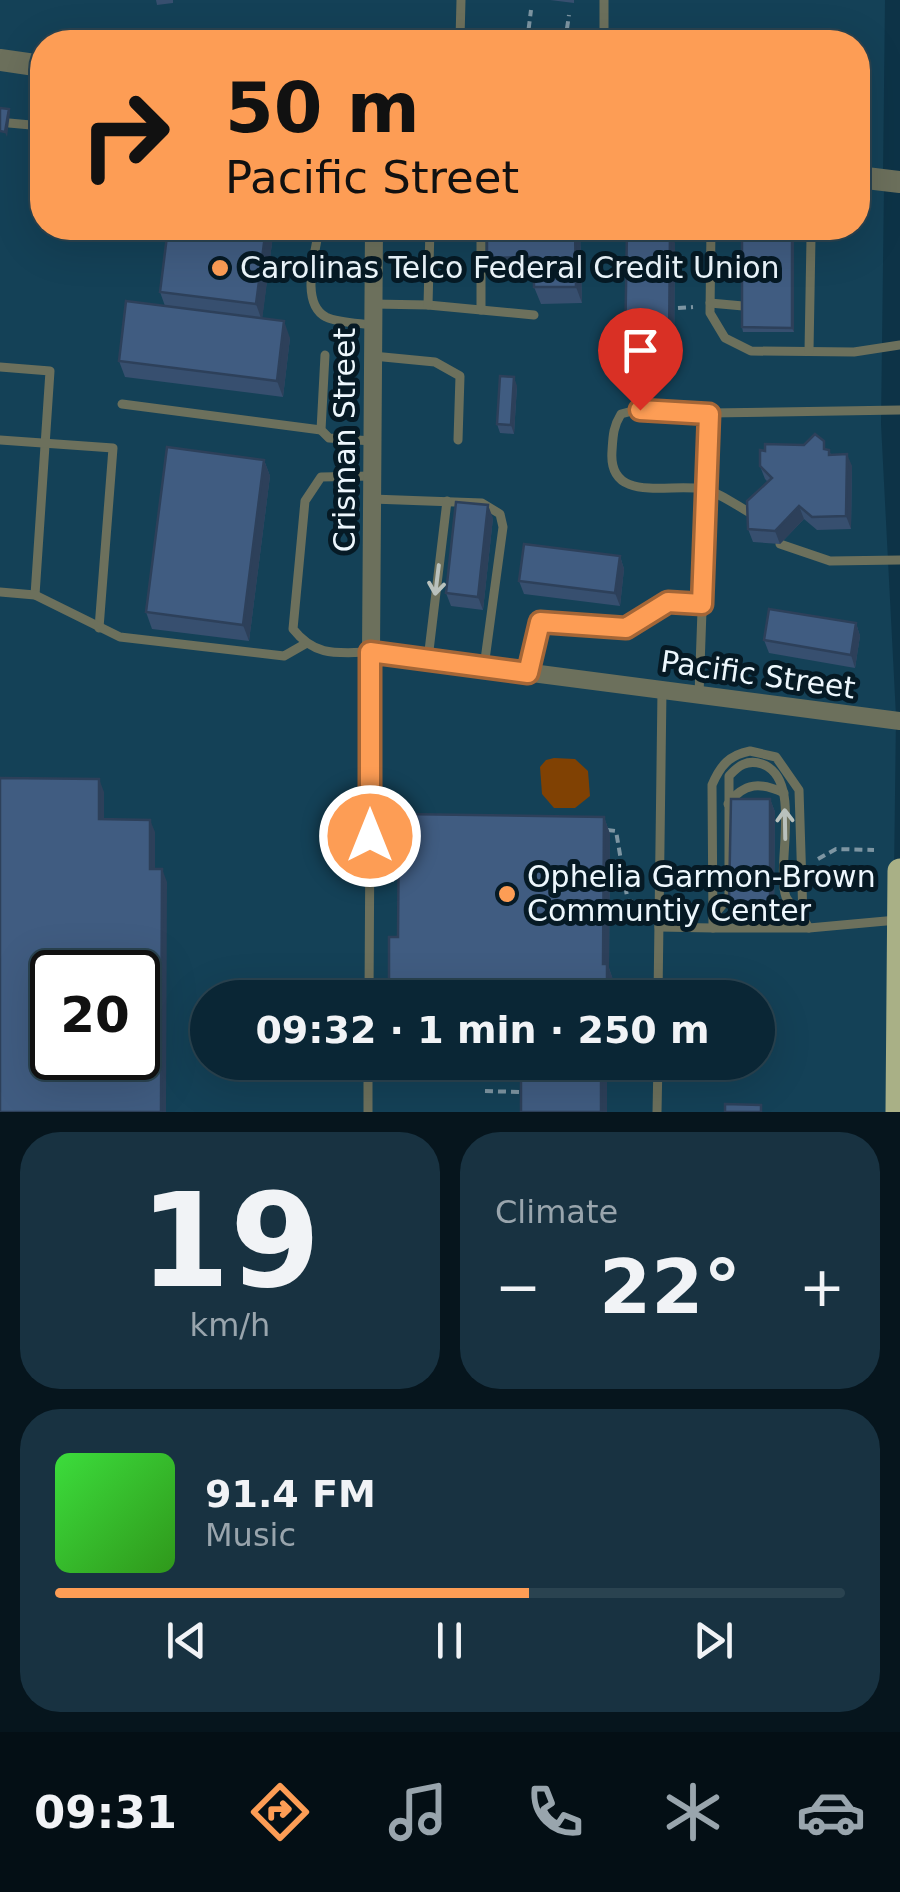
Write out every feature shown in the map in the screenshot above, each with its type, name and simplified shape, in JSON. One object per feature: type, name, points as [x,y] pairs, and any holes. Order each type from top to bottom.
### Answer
[{"type":"main road","points":[[898,1112],[900,871]]},
{"type":"street","points":[[0,60],[30,64]]},
{"type":"street","points":[[870,178],[900,182]]},
{"type":"street","name":"Crisman Street","points":[[370,652],[374,240]]},
{"type":"street","name":"Pacific Street","points":[[370,652],[900,722]]},
{"type":"lane","points":[[460,30],[461,0]]},
{"type":"lane","points":[[604,0],[604,30]]},
{"type":"lane","points":[[9,123],[30,125]]},
{"type":"lane","points":[[318,240],[311,298],[316,309],[328,318],[373,325]]},
{"type":"lane","points":[[428,305],[430,240]]},
{"type":"lane","points":[[481,240],[481,310]]},
{"type":"lane","points":[[711,240],[710,313],[725,338],[750,352],[854,352],[900,345]]},
{"type":"lane","points":[[809,352],[811,240]]},
{"type":"lane","points":[[711,268],[744,268]]},
{"type":"lane","points":[[794,272],[810,272]]},
{"type":"lane","points":[[710,303],[744,306]]},
{"type":"lane","points":[[373,304],[428,305],[534,316]]},
{"type":"lane","points":[[794,305],[810,306]]},
{"type":"lane","points":[[321,430],[325,354]]},
{"type":"lane","points":[[373,356],[435,362],[460,376],[458,440]]},
{"type":"lane","points":[[0,366],[50,371],[35,595]]},
{"type":"lane","points":[[122,404],[321,430],[328,438],[372,440]]},
{"type":"lane","points":[[752,514],[707,489],[634,487],[618,479],[611,466],[613,427],[621,414],[640,410],[709,414],[900,410]]},
{"type":"lane","points":[[698,695],[709,414]]},
{"type":"lane","points":[[0,440],[114,448],[99,628]]},
{"type":"lane","points":[[369,980],[370,652],[328,653],[305,644],[293,629],[305,501],[322,478],[372,476]]},
{"type":"lane","points":[[372,499],[482,503],[500,514],[502,527],[484,667]]},
{"type":"lane","points":[[428,660],[447,502]]},
{"type":"lane","points":[[780,544],[830,561],[900,560]]},
{"type":"lane","points":[[0,592],[35,595],[120,637],[284,656],[305,644]]},
{"type":"lane","points":[[528,673],[540,622],[626,628],[668,602],[702,604]]},
{"type":"lane","points":[[658,980],[662,690]]},
{"type":"lane","points":[[713,922],[712,785],[727,760],[750,752],[776,758],[799,790],[803,918]]},
{"type":"lane","points":[[713,922],[729,897],[728,776],[738,766],[751,762],[767,766],[776,774],[784,793],[786,897],[810,928]]},
{"type":"lane","points":[[728,804],[752,785],[784,793]]},
{"type":"lane","points":[[659,927],[713,922],[810,928],[900,920]]},
{"type":"lane","points":[[368,1080],[368,1112]]},
{"type":"lane","points":[[657,1112],[658,1080]]},
{"type":"path","points":[[528,30],[531,10]]},
{"type":"path","points":[[567,30],[569,15]]},
{"type":"path","points":[[392,882],[392,838],[406,828]]},
{"type":"path","points":[[597,830],[616,830],[628,902],[636,901]]},
{"type":"path","points":[[836,848],[874,850]]},
{"type":"path","points":[[485,1091],[519,1092]]},
{"type":"shaded area","points":[[0,0],[885,0],[883,175],[870,173],[870,30],[30,30],[30,57],[0,53]]},
{"type":"shaded area","points":[[0,67],[30,71],[30,240],[870,240],[870,183],[884,185],[881,424],[896,716],[891,1112],[0,1112]]},
{"type":"shaded area","points":[[554,758],[575,759],[588,771],[590,796],[575,808],[554,808],[542,794],[540,767]]},
{"type":"building","points":[[0,108],[9,109],[5,132],[0,131]]},
{"type":"building","name":"Carolinas Telco Federal Credit Union","points":[[166,240],[264,240],[256,304],[160,292]]},
{"type":"building","points":[[487,240],[575,240],[576,287],[534,287],[534,257],[487,258]]},
{"type":"building","points":[[627,240],[670,240],[669,349],[625,348]]},
{"type":"building","points":[[742,240],[792,240],[792,328],[742,327]]},
{"type":"building","points":[[126,301],[284,321],[277,381],[119,361]]},
{"type":"building","points":[[500,376],[514,377],[511,425],[497,424]]},
{"type":"building","points":[[815,434],[824,441],[829,455],[847,454],[846,516],[812,517],[799,506],[775,531],[748,529],[747,501],[772,478],[760,466],[760,450],[765,451],[765,444],[804,445]]},
{"type":"building","points":[[167,447],[264,460],[243,625],[146,612]]},
{"type":"building","points":[[456,502],[488,505],[478,597],[446,593]]},
{"type":"building","points":[[524,544],[620,556],[615,593],[519,581]]},
{"type":"building","points":[[769,609],[856,623],[851,655],[764,640]]},
{"type":"building","points":[[0,778],[99,779],[99,819],[150,820],[150,869],[162,869],[161,1112],[0,1112]]},
{"type":"building","points":[[731,799],[770,799],[770,903],[729,901]]},
{"type":"building","name":"Ophelia Garmon-Brown Communtiy Center","points":[[399,814],[604,817],[603,964],[607,964],[607,980],[389,980],[389,937],[398,937]]},
{"type":"building","points":[[521,1080],[601,1080],[601,1112],[521,1112]]},
{"type":"building","points":[[725,1104],[761,1105],[761,1112],[725,1112]]},
{"type":"place","name":"Carolinas Telco Federal Credit Union","points":[[220,268]]},
{"type":"place","name":"Ophelia Garmon-Brown Communtiy Center","points":[[507,894]]},
{"type":"route","points":[[370,836],[370,652],[528,673],[540,622],[626,628],[668,602],[702,604],[709,414],[640,410]]}]
